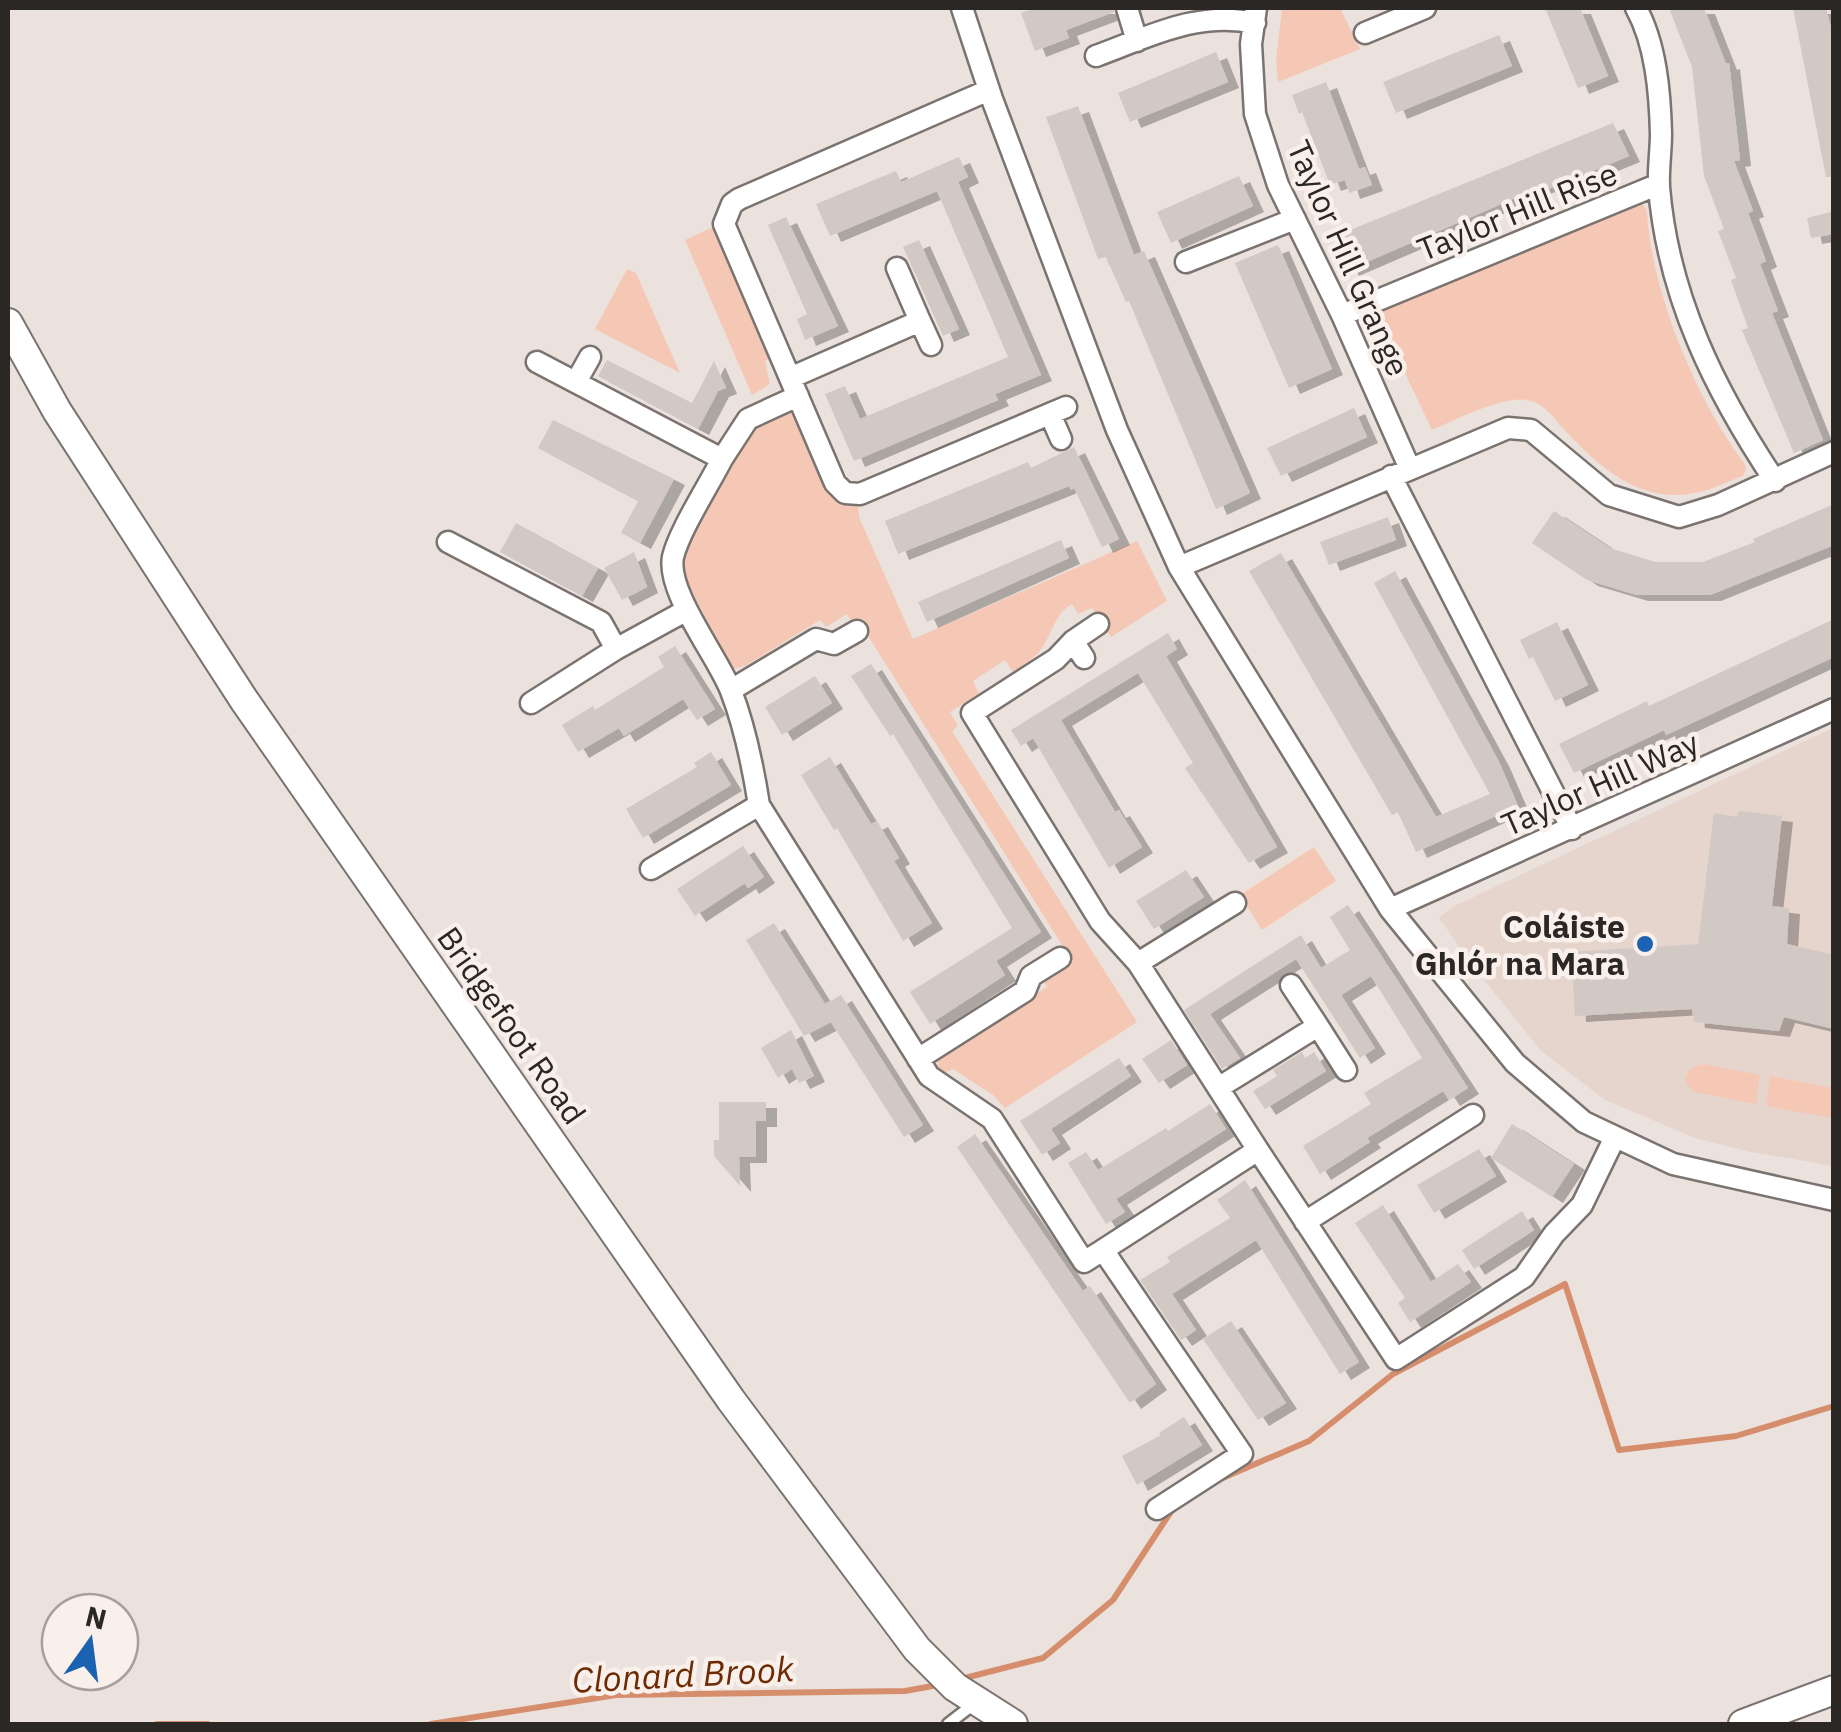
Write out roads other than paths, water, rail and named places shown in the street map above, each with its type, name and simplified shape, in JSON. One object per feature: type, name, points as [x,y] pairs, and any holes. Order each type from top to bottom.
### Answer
[{"type":"street","points":[[962,8],[1117,430],[1179,567],[1390,909],[1515,1063],[1584,1122],[1673,1164],[1834,1200]]},
{"type":"street","points":[[1127,8],[1137,41]]},
{"type":"street","points":[[1636,8],[1643,20],[1656,74],[1661,135],[1658,184],[1667,248],[1686,312],[1714,382],[1775,482]]},
{"type":"street","points":[[1365,33],[1415,9]]},
{"type":"street","points":[[1096,56],[1197,20],[1255,15]]},
{"type":"street","name":"Taylor Hill Grange","points":[[1255,15],[1251,44],[1255,114],[1278,185],[1342,315],[1401,472],[1572,829]]},
{"type":"street","points":[[989,90],[732,204],[724,224],[838,489],[860,494],[1058,410],[1061,440]]},
{"type":"street","name":"Taylor Hill Rise","points":[[1342,315],[1658,184]]},
{"type":"street","points":[[1186,262],[1295,219]]},
{"type":"street","points":[[897,268],[931,345]]},
{"type":"street","points":[[920,321],[794,387],[748,418],[674,552],[672,571],[687,610],[731,690],[759,805],[918,1059],[936,1083],[992,1119],[1084,1262],[1258,1150]]},
{"type":"street","name":"Bridgefoot Road","points":[[8,322],[58,411],[244,700],[732,1400],[917,1649],[954,1687],[1013,1724]]},
{"type":"street","points":[[576,382],[590,357]]},
{"type":"street","points":[[537,362],[722,459]]},
{"type":"street","points":[[1179,567],[1508,428],[1531,430],[1609,495],[1679,517],[1718,506],[1834,452]]},
{"type":"street","points":[[448,542],[601,622],[616,649]]},
{"type":"street","points":[[531,703],[687,610]]},
{"type":"street","points":[[1098,624],[1078,650],[1056,659],[972,712],[1100,921],[1138,963],[1396,1360],[1524,1277],[1554,1234],[1582,1205],[1615,1137]]},
{"type":"street","points":[[731,690],[816,639],[834,644],[858,632]]},
{"type":"street","name":"Taylor Hill Way","points":[[1390,909],[1834,710]]},
{"type":"street","points":[[651,869],[759,805]]},
{"type":"street","points":[[1138,963],[1235,903]]},
{"type":"street","points":[[918,1059],[1025,991],[1031,976],[1060,958]]},
{"type":"street","points":[[1291,985],[1346,1070]]},
{"type":"street","points":[[1218,1088],[1318,1026]]},
{"type":"street","points":[[1305,1222],[1473,1114]]},
{"type":"street","points":[[1103,1250],[1242,1454],[1158,1509]]},
{"type":"street","points":[[1743,1724],[1834,1690]]},
{"type":"lane","points":[[948,1724],[976,1702]]},
{"type":"waterway","name":"Clonard Brook","points":[[1218,1480],[1309,1441],[1393,1374],[1565,1284],[1619,1450],[1736,1436],[1834,1406]]},
{"type":"waterway","name":"Clonard Brook","points":[[961,1679],[1043,1658],[1113,1600],[1174,1507]]},
{"type":"waterway","name":"Clonard Brook","points":[[431,1724],[616,1695],[905,1691],[938,1685]]},
{"type":"waterway","name":"Clonard Brook","points":[[157,1724],[208,1724]]},
{"type":"place","name":"Coláiste Ghlór na Mara","points":[[1645,944]]}]
